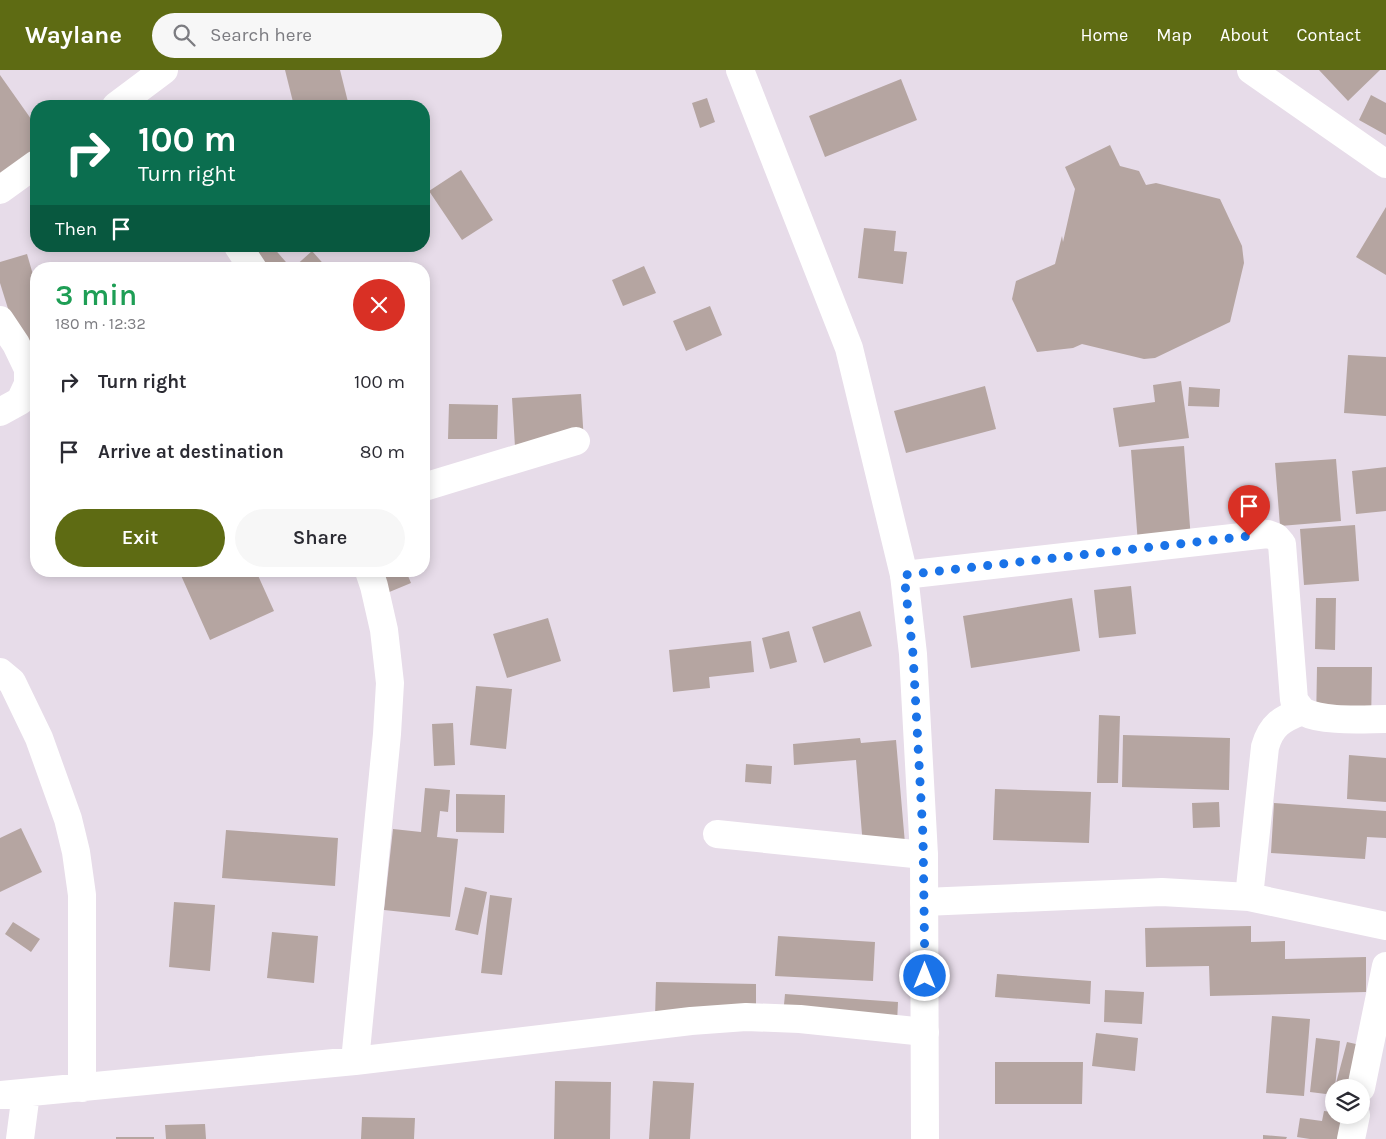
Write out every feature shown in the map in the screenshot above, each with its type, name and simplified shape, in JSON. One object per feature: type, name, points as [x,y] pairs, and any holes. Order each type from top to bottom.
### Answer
[{"type":"street","points":[[133,100],[164,70]]},
{"type":"street","points":[[740,70],[849,348],[904,575],[913,654],[924,854],[925,1139]]},
{"type":"street","points":[[1251,70],[1386,164]]},
{"type":"street","points":[[0,190],[30,168]]},
{"type":"street","points":[[0,320],[16,344],[28,368],[28,384],[20,400],[0,412]]},
{"type":"street","points":[[430,485],[576,441]]},
{"type":"street","points":[[904,575],[1268,534],[1276,537],[1282,544],[1294,700],[1302,711],[1313,715],[1329,718],[1386,719]]},
{"type":"street","points":[[355,1061],[386,744],[390,683],[384,630],[371,577]]},
{"type":"street","points":[[0,672],[12,682],[40,738],[68,819],[76,852],[82,894],[82,1088]]},
{"type":"street","points":[[1248,897],[1266,741],[1276,724],[1302,711]]},
{"type":"street","points":[[717,834],[924,854]]},
{"type":"street","points":[[924,902],[1162,892],[1248,897],[1386,926]]},
{"type":"street","points":[[1363,1079],[1386,966]]},
{"type":"street","points":[[20,1139],[13,1094],[355,1061],[691,1021],[746,1017],[800,1019],[925,1032]]},
{"type":"street","points":[[1351,1139],[1354,1124]]},
{"type":"building","points":[[285,70],[340,70],[348,100],[292,100]]},
{"type":"building","points":[[1319,70],[1380,70],[1348,101]]},
{"type":"building","points":[[0,75],[30,118],[30,154],[0,176]]},
{"type":"building","points":[[901,79],[917,120],[825,157],[809,116]]},
{"type":"building","points":[[1371,95],[1386,103],[1386,135],[1359,120]]},
{"type":"building","points":[[707,98],[715,122],[700,128],[692,103]]},
{"type":"building","points":[[1110,145],[1120,166],[1139,171],[1146,185],[1156,183],[1220,199],[1242,246],[1244,263],[1230,322],[1155,358],[1144,359],[1082,344],[1073,348],[1037,352],[1012,299],[1016,281],[1055,264],[1062,236],[1063,242],[1075,189],[1065,167]]},
{"type":"building","points":[[461,170],[493,220],[462,240],[430,190]]},
{"type":"building","points":[[1386,207],[1386,275],[1356,257]]},
{"type":"building","points":[[864,228],[896,231],[894,251],[907,252],[903,284],[858,278]]},
{"type":"building","points":[[245,252],[277,252],[286,262],[253,262]]},
{"type":"building","points":[[313,252],[322,262],[300,262]]},
{"type":"building","points":[[27,254],[30,264],[30,344],[20,347],[0,283],[0,262]]},
{"type":"building","points":[[644,266],[656,293],[623,306],[612,280]]},
{"type":"building","points":[[710,306],[722,335],[686,351],[673,321]]},
{"type":"building","points":[[1348,355],[1386,357],[1386,416],[1344,413]]},
{"type":"building","points":[[1181,381],[1189,438],[1119,447],[1113,408],[1155,402],[1153,385]]},
{"type":"building","points":[[985,386],[996,429],[906,453],[894,411]]},
{"type":"building","points":[[1189,387],[1220,389],[1219,407],[1188,406]]},
{"type":"building","points":[[581,394],[584,442],[515,447],[512,398]]},
{"type":"building","points":[[449,404],[498,405],[497,439],[448,439]]},
{"type":"building","points":[[1184,446],[1191,540],[1138,544],[1131,450]]},
{"type":"building","points":[[1336,459],[1341,521],[1280,526],[1275,463]]},
{"type":"building","points":[[1386,467],[1386,511],[1356,514],[1352,471]]},
{"type":"building","points":[[1355,525],[1359,581],[1304,585],[1300,529]]},
{"type":"building","points":[[182,577],[259,577],[274,611],[210,640]]},
{"type":"building","points":[[367,577],[408,577],[411,583],[375,598]]},
{"type":"building","points":[[1131,586],[1136,634],[1099,638],[1094,590]]},
{"type":"building","points":[[1072,598],[1080,651],[971,668],[963,616]]},
{"type":"building","points":[[1316,598],[1336,598],[1335,650],[1315,649]]},
{"type":"building","points":[[860,611],[872,646],[824,663],[812,627]]},
{"type":"building","points":[[548,618],[561,661],[507,678],[493,634]]},
{"type":"building","points":[[789,631],[797,662],[770,669],[762,638]]},
{"type":"building","points":[[751,641],[754,672],[709,677],[710,688],[673,692],[669,650]]},
{"type":"building","points":[[1317,667],[1372,667],[1371,725],[1316,725]]},
{"type":"building","points":[[476,686],[512,689],[506,749],[470,745]]},
{"type":"building","points":[[1099,715],[1120,716],[1118,783],[1097,783]]},
{"type":"building","points":[[453,723],[455,765],[434,766],[432,724]]},
{"type":"building","points":[[1123,735],[1230,738],[1229,790],[1122,787]]},
{"type":"building","points":[[860,738],[861,743],[896,740],[906,855],[864,859],[856,760],[794,765],[793,744]]},
{"type":"building","points":[[1349,755],[1386,758],[1386,802],[1347,799]]},
{"type":"building","points":[[746,764],[772,766],[771,784],[745,782]]},
{"type":"building","points":[[425,788],[450,790],[448,812],[440,811],[437,837],[458,839],[450,917],[384,910],[393,829],[421,832]]},
{"type":"building","points":[[995,789],[1091,792],[1089,843],[993,840]]},
{"type":"building","points":[[456,794],[505,795],[504,833],[456,832]]},
{"type":"building","points":[[1219,802],[1220,827],[1193,828],[1192,803]]},
{"type":"building","points":[[1274,803],[1386,811],[1386,838],[1367,837],[1365,859],[1271,853]]},
{"type":"building","points":[[21,828],[42,872],[0,892],[0,838]]},
{"type":"building","points":[[226,830],[338,838],[335,886],[222,878]]},
{"type":"building","points":[[465,887],[487,892],[478,935],[455,930]]},
{"type":"building","points":[[490,895],[512,898],[502,975],[481,973]]},
{"type":"building","points":[[174,902],[215,905],[210,971],[169,967]]},
{"type":"building","points":[[13,922],[40,939],[31,952],[5,934]]},
{"type":"building","points":[[1251,926],[1251,942],[1285,941],[1285,959],[1366,957],[1366,992],[1210,996],[1209,966],[1146,967],[1145,928]]},
{"type":"building","points":[[272,932],[318,936],[314,983],[267,978]]},
{"type":"building","points":[[778,936],[875,942],[873,981],[775,976]]},
{"type":"building","points":[[997,974],[1091,981],[1090,1004],[995,997]]},
{"type":"building","points":[[656,982],[756,984],[756,1019],[655,1017]]},
{"type":"building","points":[[1105,990],[1144,992],[1142,1024],[1104,1022]]},
{"type":"building","points":[[785,994],[898,1002],[897,1023],[783,1015]]},
{"type":"building","points":[[1272,1016],[1310,1019],[1304,1096],[1266,1093]]},
{"type":"building","points":[[1096,1033],[1138,1038],[1135,1071],[1092,1066]]},
{"type":"building","points":[[1316,1038],[1340,1041],[1336,1079],[1325,1079],[1325,1094],[1310,1092]]},
{"type":"building","points":[[1347,1042],[1369,1047],[1360,1079],[1337,1079]]},
{"type":"building","points":[[995,1062],[1083,1062],[1082,1104],[995,1104]]},
{"type":"building","points":[[555,1081],[611,1082],[610,1139],[554,1139]]},
{"type":"building","points":[[653,1081],[694,1083],[690,1139],[649,1139]]},
{"type":"building","points":[[1325,1111],[1325,1124],[1350,1124],[1348,1139],[1297,1137],[1300,1118],[1322,1121]]},
{"type":"building","points":[[362,1117],[415,1118],[414,1139],[361,1139]]},
{"type":"building","points":[[205,1124],[206,1139],[166,1139],[165,1125]]},
{"type":"building","points":[[1263,1135],[1287,1137],[1286,1139],[1263,1139]]},
{"type":"building","points":[[116,1137],[154,1137],[154,1139],[116,1139]]},
{"type":"route","points":[[925,976],[924,854],[913,654],[904,575],[1249,536]]}]
